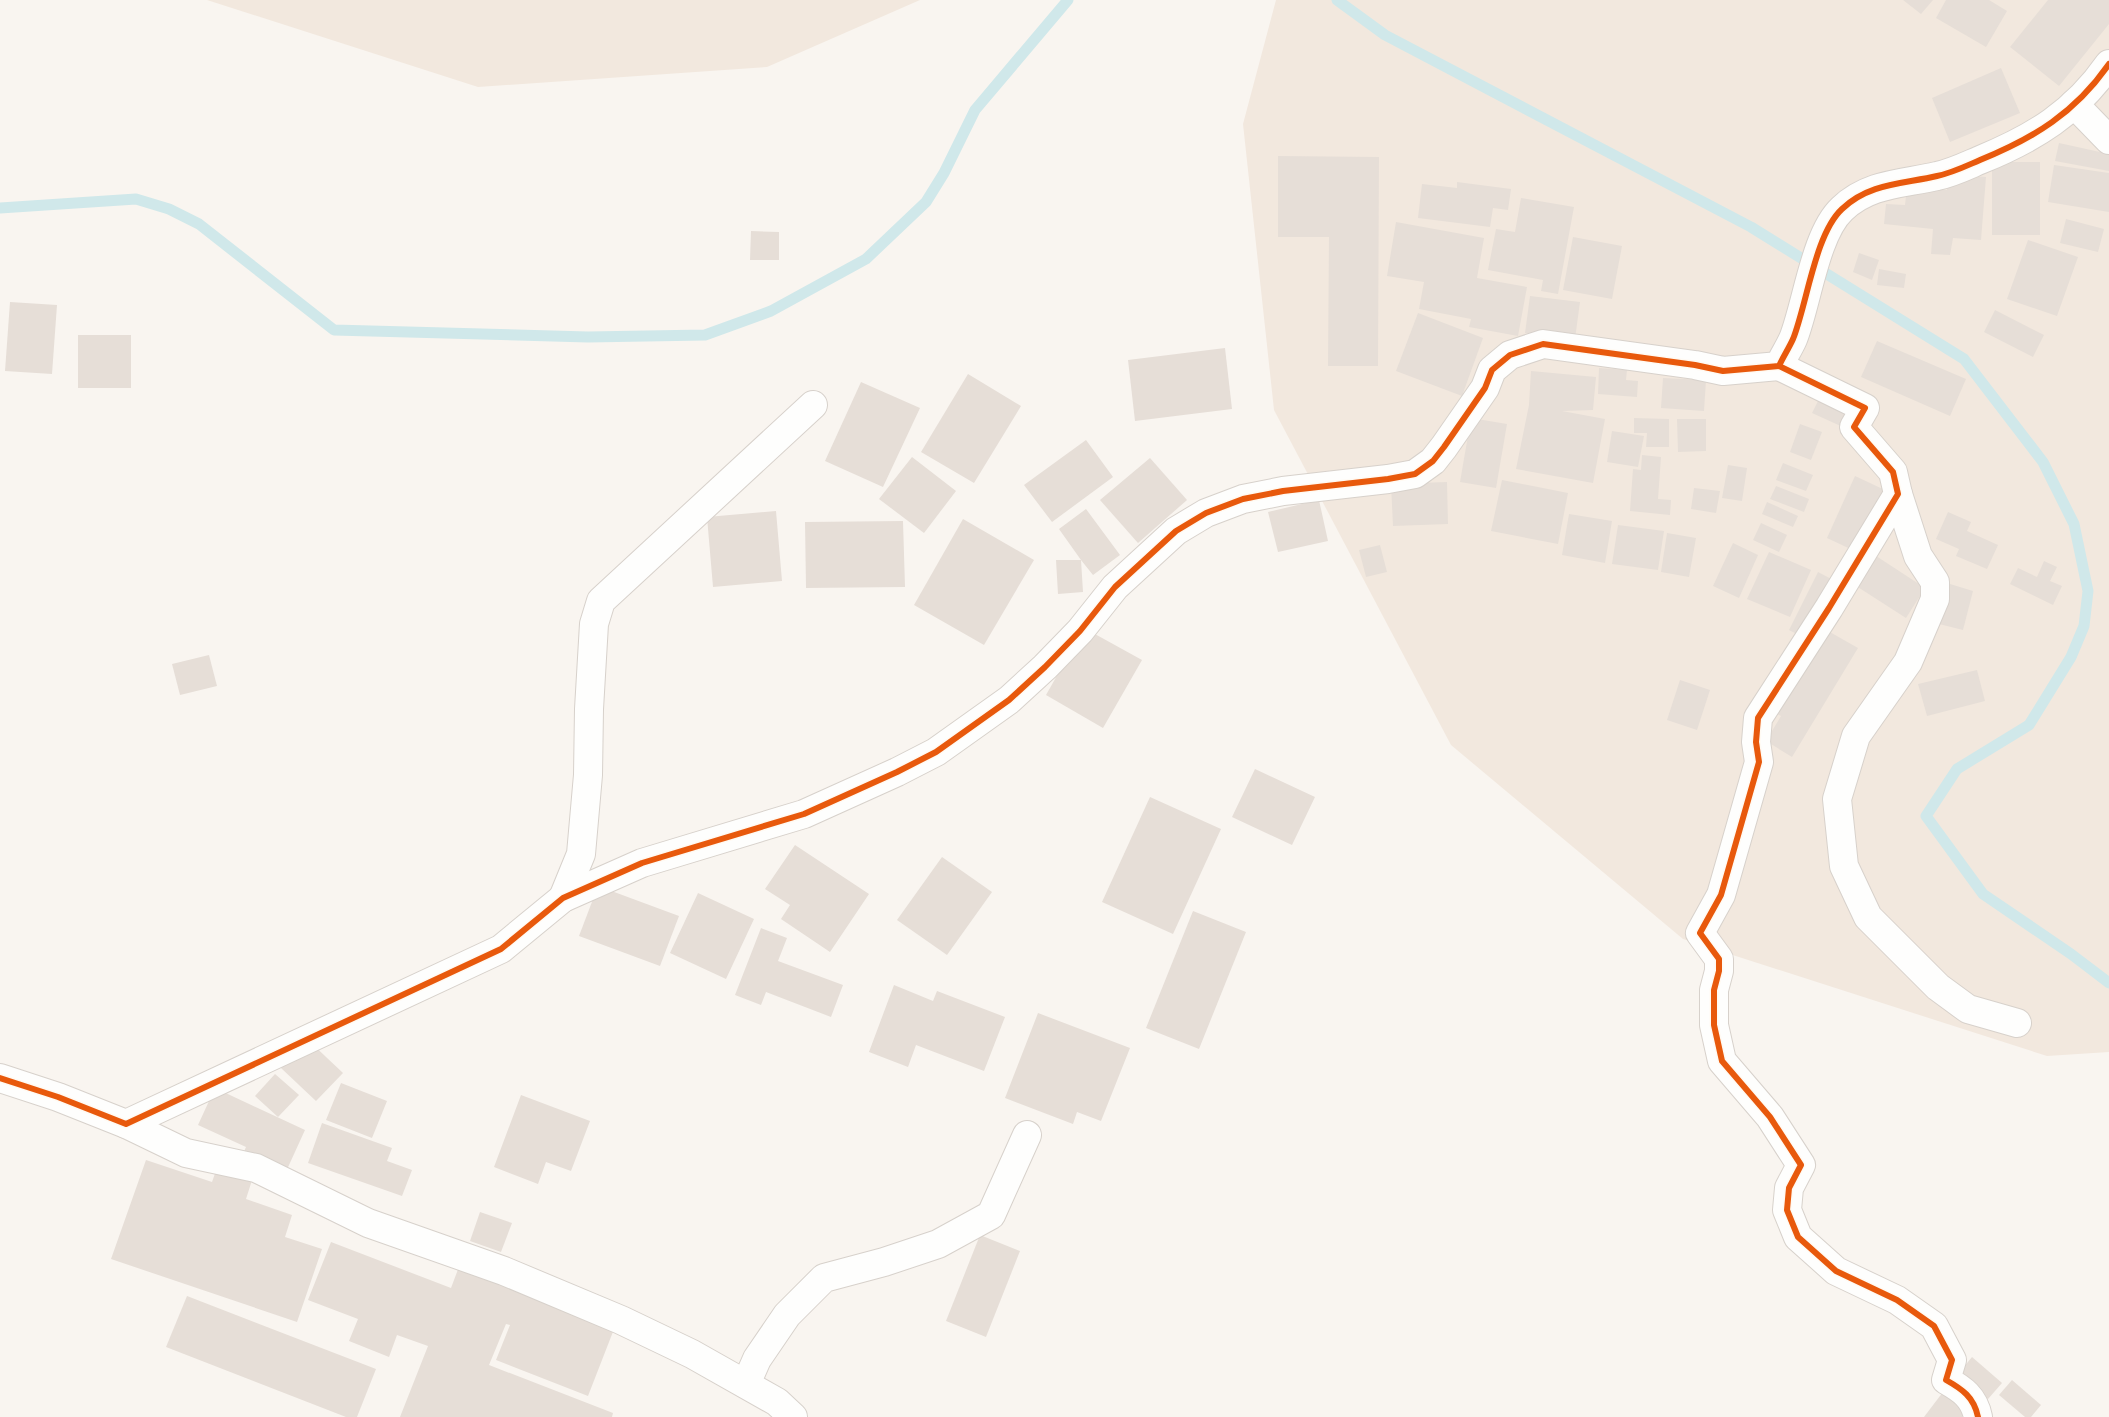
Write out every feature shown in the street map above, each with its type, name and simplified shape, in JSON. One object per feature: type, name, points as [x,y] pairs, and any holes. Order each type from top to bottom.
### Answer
[{"type":"street","points":[[1779,366],[1793,339],[1828,226],[1842,209],[1861,194],[1878,187],[1938,176],[2000,152],[2054,123],[2074,104],[2109,64]]},
{"type":"street","points":[[2074,104],[2109,140]]},
{"type":"street","points":[[126,1124],[501,949],[563,898],[642,863],[804,814],[897,772],[936,752],[1010,700],[1080,631],[1116,587],[1176,531],[1206,513],[1243,499],[1283,491],[1388,479],[1415,474],[1433,461],[1444,447],[1485,388],[1492,370],[1510,355],[1542,344],[1695,364],[1724,371],[1779,366],[1865,408],[1854,427],[1893,472],[1918,556],[1936,582],[1935,599],[1908,662],[1856,736],[1837,799],[1844,866],[1868,917],[1938,987],[1968,1009],[2016,1023]]},
{"type":"street","points":[[563,898],[581,854],[588,775],[588,709],[594,624],[601,601],[813,405]]},
{"type":"street","points":[[1898,494],[1829,608],[1758,718],[1756,742],[1759,762],[1757,772],[1721,895],[1700,933],[1719,959],[1719,971],[1714,990],[1714,1025],[1722,1061],[1770,1116],[1802,1165],[1789,1188],[1787,1210],[1798,1237],[1836,1271],[1896,1300],[1934,1326],[1952,1360],[1946,1380],[1967,1392],[1976,1408],[1978,1417]]},
{"type":"street","points":[[0,1078],[58,1097],[126,1124],[186,1153],[256,1168],[368,1222],[522,1278],[621,1320],[692,1354],[746,1384],[777,1402],[793,1417]]},
{"type":"street","points":[[746,1384],[757,1359],[787,1315],[824,1278],[884,1262],[938,1244],[991,1215],[1027,1135]]},
{"type":"shaded area","points":[[207,0],[920,0],[767,67],[478,87]]},
{"type":"shaded area","points":[[1276,0],[2109,0],[2109,1052],[2047,1056],[1683,939],[1451,745],[1274,410],[1243,124]]},
{"type":"building","points":[[1903,0],[1933,0],[1921,14]]},
{"type":"building","points":[[1946,0],[1989,0],[2007,11],[1986,47],[1936,18]]},
{"type":"building","points":[[2048,0],[2109,0],[2109,24],[2059,86],[2010,47]]},
{"type":"building","points":[[2001,68],[2020,113],[1950,142],[1932,98]]},
{"type":"building","points":[[2059,143],[2109,154],[2109,171],[2055,161]]},
{"type":"building","points":[[1278,156],[1379,157],[1378,366],[1328,366],[1329,237],[1278,237]]},
{"type":"building","points":[[1992,162],[2040,162],[2040,235],[1992,235]]},
{"type":"building","points":[[2054,165],[2109,173],[2109,212],[2048,202]]},
{"type":"building","points":[[1948,174],[1986,177],[1981,240],[1953,238],[1950,255],[1931,254],[1933,229],[1884,224],[1886,204],[1905,205],[1907,187],[1947,190]]},
{"type":"building","points":[[1457,182],[1511,189],[1508,210],[1493,208],[1490,227],[1418,218],[1422,184],[1457,188]]},
{"type":"building","points":[[1521,198],[1574,207],[1558,294],[1541,291],[1543,280],[1488,270],[1496,229],[1515,232]]},
{"type":"building","points":[[2066,219],[2104,229],[2098,252],[2060,243]]},
{"type":"building","points":[[1396,222],[1484,238],[1477,278],[1527,287],[1518,336],[1469,327],[1471,319],[1419,309],[1424,282],[1387,276]]},
{"type":"building","points":[[751,231],[779,232],[779,260],[750,260]]},
{"type":"building","points":[[1573,237],[1622,246],[1612,299],[1563,290]]},
{"type":"building","points":[[2028,240],[2078,257],[2057,316],[2007,299]]},
{"type":"building","points":[[1859,253],[1879,260],[1872,280],[1853,272]]},
{"type":"building","points":[[1879,269],[1906,274],[1904,288],[1877,285]]},
{"type":"building","points":[[1530,296],[1580,302],[1575,339],[1525,333]]},
{"type":"building","points":[[10,302],[57,305],[52,374],[5,371]]},
{"type":"building","points":[[1995,310],[2044,335],[2033,357],[1984,332]]},
{"type":"building","points":[[1418,313],[1483,338],[1462,396],[1396,371]]},
{"type":"building","points":[[78,335],[131,335],[131,388],[78,388]]},
{"type":"building","points":[[1877,341],[1966,379],[1950,416],[1861,377]]},
{"type":"building","points":[[1225,348],[1232,409],[1135,421],[1128,360]]},
{"type":"building","points":[[1599,368],[1627,370],[1626,380],[1638,381],[1637,397],[1598,394]]},
{"type":"building","points":[[1531,371],[1596,377],[1593,410],[1562,411],[1605,419],[1593,483],[1516,469],[1529,405]]},
{"type":"building","points":[[968,374],[1021,406],[974,483],[921,452]]},
{"type":"building","points":[[1663,378],[1706,380],[1704,411],[1661,408]]},
{"type":"building","points":[[861,382],[920,408],[883,487],[825,461]]},
{"type":"building","points":[[1822,393],[1854,408],[1845,428],[1812,413]]},
{"type":"building","points":[[1471,418],[1507,424],[1496,488],[1460,482]]},
{"type":"building","points":[[1634,418],[1669,419],[1669,447],[1646,447],[1647,433],[1634,433]]},
{"type":"building","points":[[1677,419],[1706,419],[1706,451],[1678,452]]},
{"type":"building","points":[[1800,424],[1822,432],[1811,460],[1790,452]]},
{"type":"building","points":[[1612,431],[1644,436],[1638,467],[1607,462]]},
{"type":"building","points":[[1086,440],[1113,477],[1052,522],[1024,485]]},
{"type":"building","points":[[1642,455],[1661,457],[1658,499],[1671,500],[1670,515],[1630,511],[1633,469],[1641,470]]},
{"type":"building","points":[[912,457],[956,491],[924,533],[879,499]]},
{"type":"building","points":[[1150,458],[1187,500],[1138,543],[1100,500]]},
{"type":"building","points":[[1783,463],[1813,475],[1806,491],[1776,480]]},
{"type":"building","points":[[1728,465],[1747,468],[1742,501],[1722,498]]},
{"type":"building","points":[[1855,476],[1887,491],[1859,553],[1827,538]]},
{"type":"building","points":[[1502,480],[1568,493],[1558,544],[1491,531]]},
{"type":"building","points":[[1447,482],[1448,524],[1393,526],[1391,484]]},
{"type":"building","points":[[1776,486],[1809,499],[1804,512],[1770,499]]},
{"type":"building","points":[[1694,488],[1720,491],[1716,513],[1691,509]]},
{"type":"building","points":[[1319,500],[1328,541],[1278,552],[1268,512]]},
{"type":"building","points":[[1767,502],[1798,516],[1793,527],[1762,514]]},
{"type":"building","points":[[1086,509],[1120,555],[1093,575],[1059,529]]},
{"type":"building","points":[[776,511],[782,581],[713,587],[707,517]]},
{"type":"building","points":[[1948,512],[1971,522],[1967,531],[1998,545],[1987,569],[1956,556],[1959,549],[1936,539]]},
{"type":"building","points":[[1569,514],[1612,521],[1605,563],[1562,555]]},
{"type":"building","points":[[963,519],[1034,560],[984,645],[914,605]]},
{"type":"building","points":[[903,521],[905,587],[806,588],[805,522]]},
{"type":"building","points":[[1761,523],[1787,535],[1779,552],[1753,540]]},
{"type":"building","points":[[1618,525],[1664,531],[1658,570],[1612,564]]},
{"type":"building","points":[[1667,533],[1696,538],[1689,577],[1661,572]]},
{"type":"building","points":[[1733,543],[1758,555],[1739,598],[1713,586]]},
{"type":"building","points":[[1380,545],[1387,572],[1366,577],[1359,550]]},
{"type":"building","points":[[1769,552],[1811,570],[1790,617],[1747,599]]},
{"type":"building","points":[[1870,552],[1925,588],[1906,618],[1850,582]]},
{"type":"building","points":[[1056,560],[1081,560],[1083,592],[1058,594]]},
{"type":"building","points":[[2044,561],[2057,567],[2050,581],[2062,586],[2053,605],[2010,584],[2018,568],[2037,577]]},
{"type":"building","points":[[1818,572],[1837,582],[1808,640],[1789,630]]},
{"type":"building","points":[[1950,584],[1973,591],[1963,630],[1939,624]]},
{"type":"building","points":[[1821,627],[1858,648],[1792,757],[1766,741],[1781,716],[1771,711]]},
{"type":"building","points":[[1084,628],[1142,660],[1103,728],[1046,695]]},
{"type":"building","points":[[209,655],[217,686],[180,695],[172,664]]},
{"type":"building","points":[[1977,670],[1985,701],[1927,716],[1918,684]]},
{"type":"building","points":[[1680,680],[1710,690],[1697,730],[1667,720]]},
{"type":"building","points":[[1255,769],[1315,797],[1292,845],[1232,817]]},
{"type":"building","points":[[1150,797],[1221,829],[1173,934],[1102,902]]},
{"type":"building","points":[[795,845],[869,894],[830,952],[781,919],[790,905],[765,889]]},
{"type":"building","points":[[942,857],[992,892],[947,955],[897,920]]},
{"type":"building","points":[[598,886],[679,916],[660,966],[579,936]]},
{"type":"building","points":[[698,893],[754,919],[726,979],[670,953]]},
{"type":"building","points":[[1193,911],[1246,932],[1199,1049],[1146,1028]]},
{"type":"building","points":[[761,928],[787,938],[778,961],[843,985],[831,1017],[766,992],[761,1005],[735,995]]},
{"type":"building","points":[[894,985],[933,1001],[937,991],[1005,1017],[984,1071],[916,1045],[908,1067],[869,1052]]},
{"type":"building","points":[[1038,1013],[1130,1048],[1101,1121],[1077,1112],[1073,1124],[1005,1098]]},
{"type":"building","points":[[308,1040],[343,1073],[316,1101],[281,1068]]},
{"type":"building","points":[[275,1074],[299,1095],[278,1117],[255,1096]]},
{"type":"building","points":[[341,1083],[387,1101],[372,1138],[326,1120]]},
{"type":"building","points":[[215,1088],[305,1130],[284,1176],[242,1156],[246,1147],[198,1125]]},
{"type":"building","points":[[521,1095],[590,1121],[571,1171],[546,1162],[538,1184],[494,1167]]},
{"type":"building","points":[[322,1123],[392,1148],[387,1161],[412,1170],[402,1196],[308,1163]]},
{"type":"building","points":[[146,1160],[212,1182],[218,1165],[253,1177],[246,1199],[292,1215],[285,1237],[322,1249],[297,1322],[111,1259]]},
{"type":"building","points":[[480,1212],[512,1223],[501,1252],[470,1241]]},
{"type":"building","points":[[980,1235],[1020,1251],[986,1337],[946,1321]]},
{"type":"building","points":[[331,1242],[451,1288],[460,1264],[616,1324],[588,1396],[496,1360],[510,1325],[506,1324],[489,1365],[613,1413],[612,1417],[400,1417],[428,1346],[397,1335],[389,1357],[349,1341],[358,1319],[308,1300]]},
{"type":"building","points":[[187,1296],[376,1369],[357,1417],[346,1417],[166,1347]]},
{"type":"building","points":[[1972,1357],[2002,1383],[1988,1399],[1958,1374]]},
{"type":"building","points":[[2012,1380],[2041,1405],[2031,1417],[2025,1417],[1999,1395]]},
{"type":"building","points":[[1943,1392],[1968,1410],[1962,1417],[1924,1417]]},
{"type":"waterway","points":[[0,208],[136,199],[169,209],[199,224],[334,330],[588,337],[705,335],[771,311],[866,259],[926,202],[944,173],[975,110],[1068,0]]},
{"type":"waterway","points":[[1337,0],[1385,35],[1751,227],[1964,359],[2043,462],[2074,524],[2088,591],[2084,626],[2071,657],[2029,725],[1957,769],[1926,816],[1983,894],[2071,954],[2109,983]]},
{"type":"cycle path","points":[[0,1078],[58,1097],[126,1124],[501,949],[563,898],[642,863],[804,814],[897,772],[936,752],[1009,700],[1080,631],[1115,587],[1176,531],[1206,513],[1243,499],[1283,491],[1388,479],[1415,474],[1433,461],[1485,388],[1492,370],[1510,355],[1543,344],[1695,365],[1723,371],[1779,366],[1793,339],[1818,252],[1833,220],[1842,209],[1852,200],[1875,189],[1948,173],[2018,143],[2052,122],[2082,97],[2109,64]]},
{"type":"cycle path","points":[[1779,366],[1865,408],[1854,427],[1893,472],[1898,494],[1829,608],[1758,718],[1756,742],[1759,762],[1721,895],[1700,933],[1719,959],[1719,971],[1714,990],[1714,1025],[1722,1061],[1770,1117],[1801,1165],[1789,1188],[1787,1210],[1798,1237],[1836,1271],[1897,1300],[1934,1326],[1952,1360],[1946,1380],[1966,1394],[1974,1404],[1978,1417]]}]
